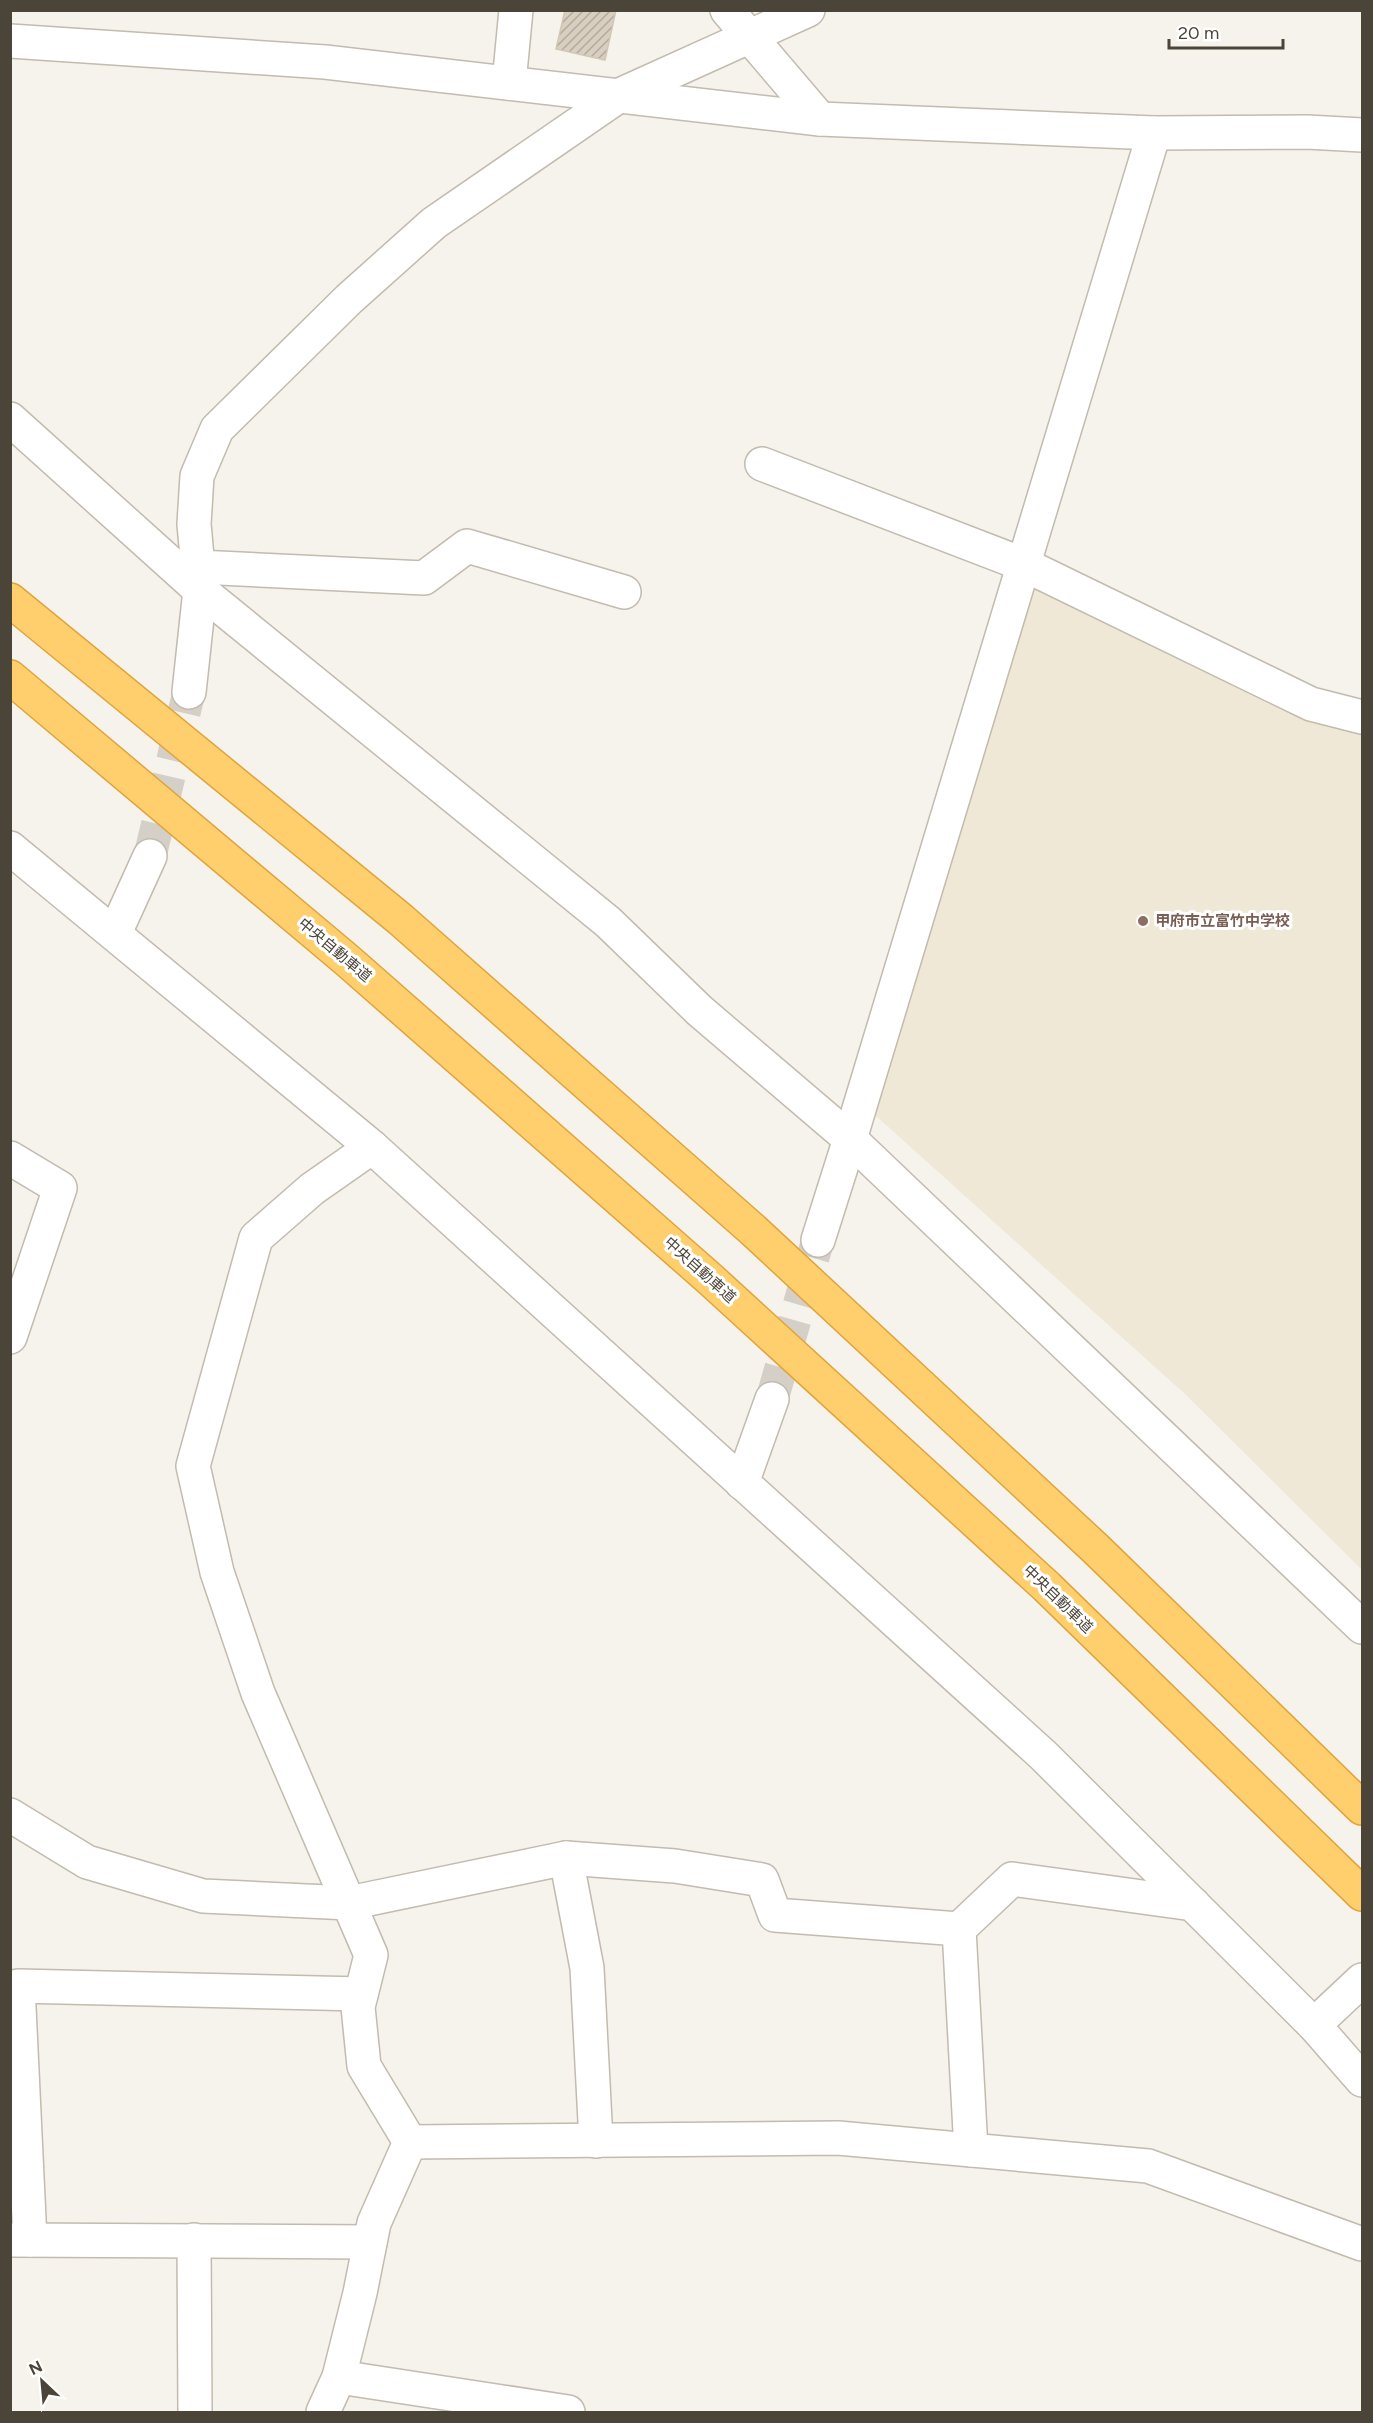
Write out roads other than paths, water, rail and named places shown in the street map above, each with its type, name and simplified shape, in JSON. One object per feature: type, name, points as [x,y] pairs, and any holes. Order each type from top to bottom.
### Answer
[{"type":"highway","points":[[10,600],[400,919],[753,1230],[1096,1549],[1362,1808]]},
{"type":"highway","name":"中央自動車道","points":[[10,677],[348,961],[710,1279],[1047,1587],[1362,1894]]},
{"type":"street","points":[[509,83],[516,10]]},
{"type":"street","points":[[727,10],[820,119]]},
{"type":"street","points":[[189,692],[199,578],[194,524],[198,476],[217,429],[349,299],[434,223],[620,95],[808,10]]},
{"type":"street","points":[[10,42],[326,62],[820,119],[1154,133],[1307,132],[1362,135]]},
{"type":"street","points":[[818,1240],[1025,565],[1154,133]]},
{"type":"street","points":[[10,419],[608,922],[700,1011],[850,1139],[1362,1627]]},
{"type":"street","points":[[762,464],[1025,565],[1311,704],[1362,717]]},
{"type":"street","points":[[199,578],[424,578],[467,546],[624,592]]},
{"type":"street","points":[[10,848],[372,1147],[1043,1755],[1314,2025],[1362,2079]]},
{"type":"street","points":[[115,933],[150,856]]},
{"type":"street","points":[[372,1147],[312,1189],[256,1238],[193,1466],[217,1572],[258,1693],[371,1955],[358,2007],[364,2066],[410,2142]]},
{"type":"street","points":[[10,1158],[60,1188],[10,1337]]},
{"type":"street","points":[[742,1483],[772,1400]]},
{"type":"street","points":[[10,1815],[87,1862],[204,1896],[349,1903],[566,1858],[675,1866],[762,1880],[775,1915],[958,1929],[1012,1879],[1193,1904]]},
{"type":"street","points":[[566,1858],[587,1968],[596,2141]]},
{"type":"street","points":[[958,1929],[971,2150]]},
{"type":"street","points":[[1314,2025],[1362,1980]]},
{"type":"street","points":[[361,1994],[18,1986],[20,2240],[370,2242]]},
{"type":"street","points":[[410,2142],[838,2138],[1148,2166],[1362,2244]]},
{"type":"street","points":[[323,2412],[339,2377],[374,2223],[410,2142]]},
{"type":"street","points":[[194,2240],[195,2412]]},
{"type":"street","points":[[339,2377],[568,2412]]},
{"type":"tunnel","points":[[150,856],[189,692]]},
{"type":"tunnel","points":[[772,1399],[818,1240]]},
{"type":"place","name":"甲府市立富竹中学校","points":[[1143,921]]}]
